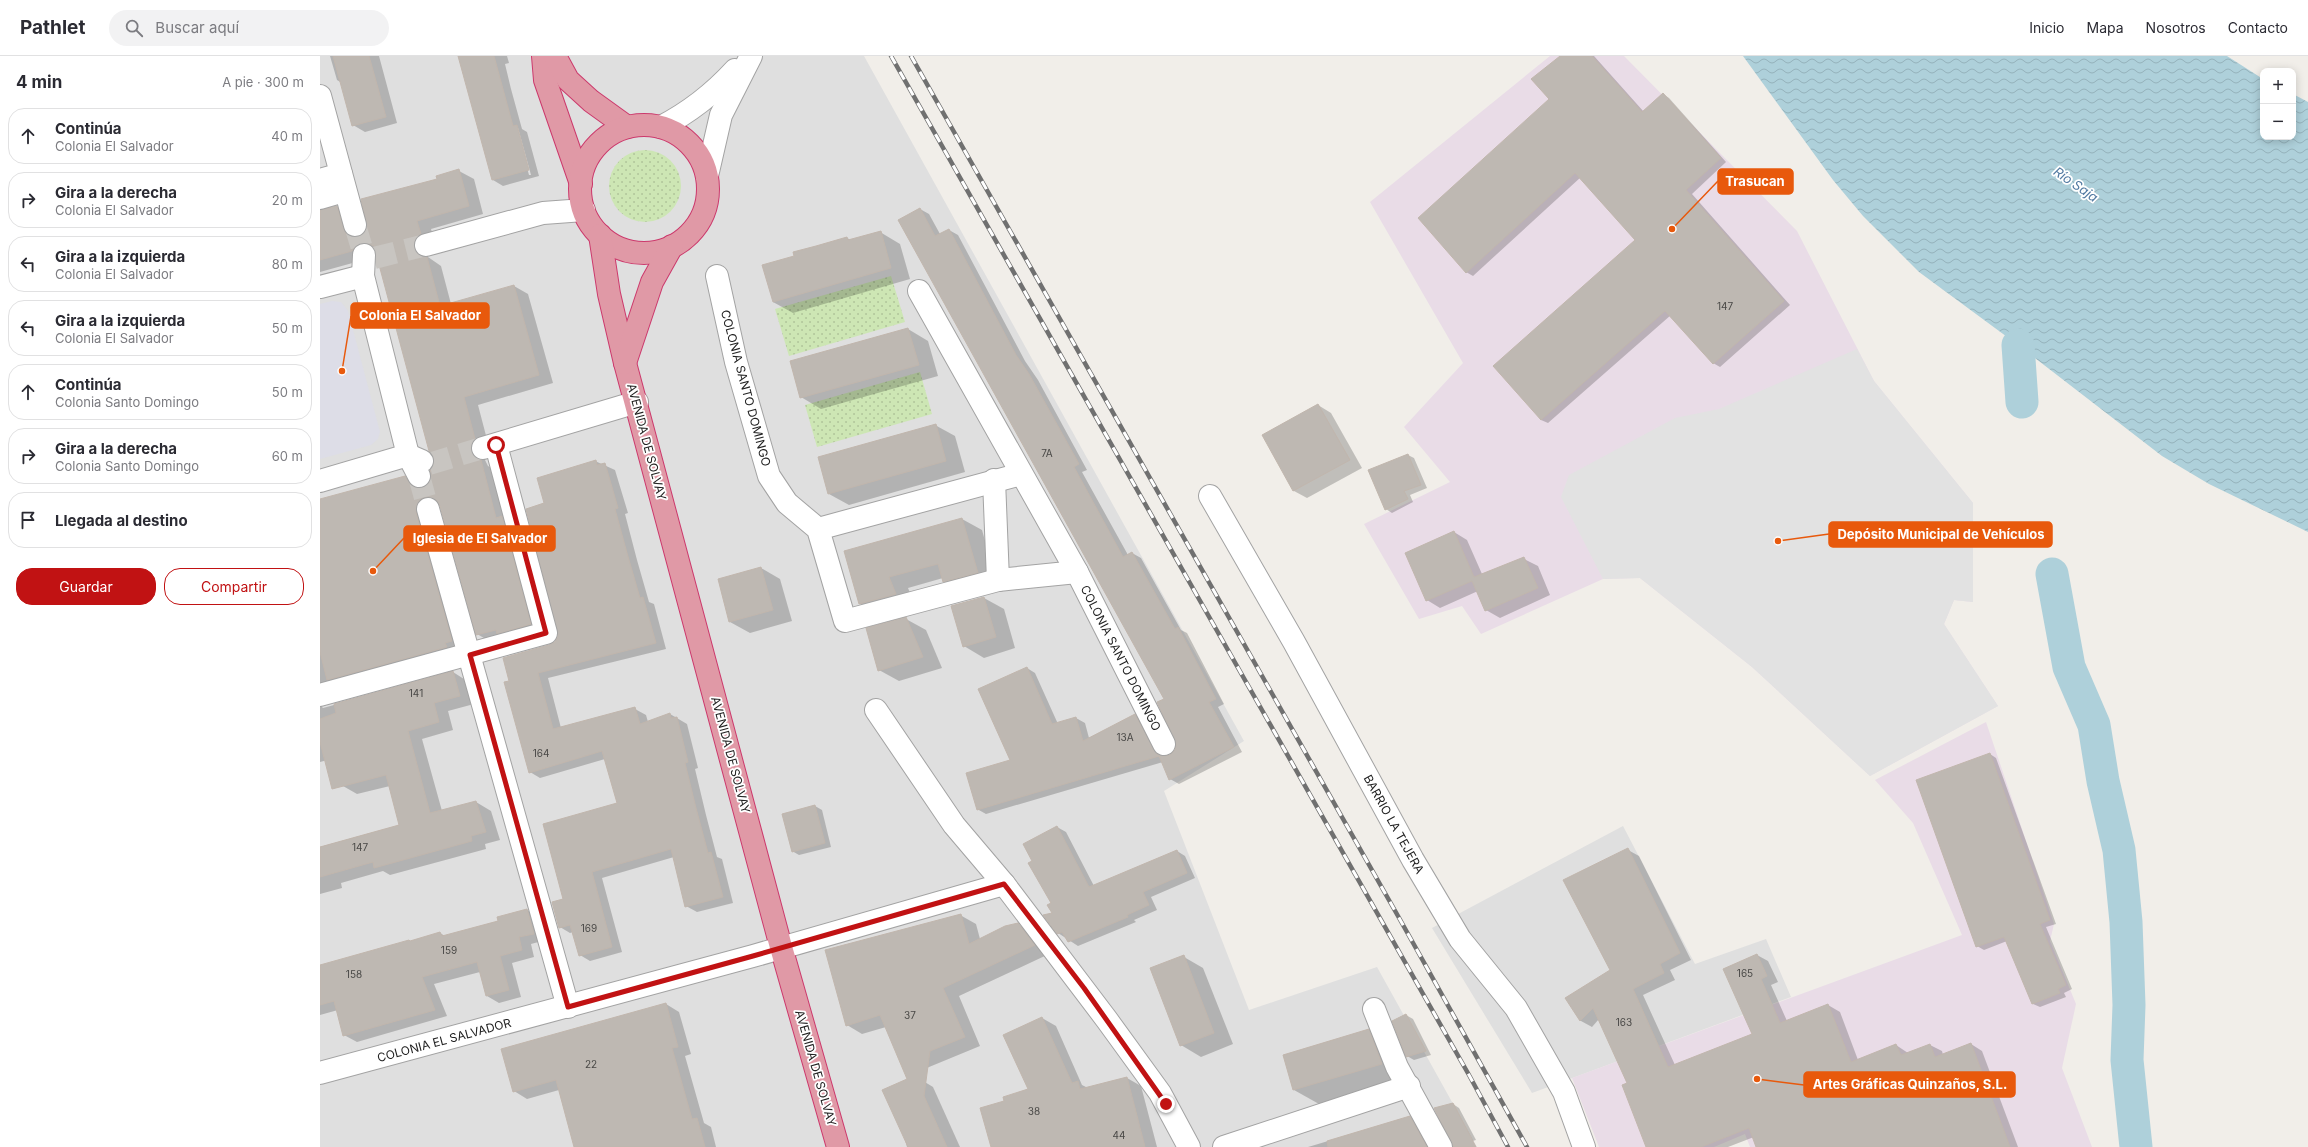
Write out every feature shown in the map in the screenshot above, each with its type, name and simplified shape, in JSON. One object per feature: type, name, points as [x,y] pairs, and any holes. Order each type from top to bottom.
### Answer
[{"type":"highway","points":[[542,56],[545,80],[581,184]]},
{"type":"highway","points":[[555,56],[568,80],[591,102],[627,127]]},
{"type":"highway","points":[[644,125],[661,127],[674,132],[696,150],[703,162],[707,176],[708,190],[702,217],[684,239],[672,246],[654,252],[634,252],[622,249],[600,235],[584,210],[581,197],[581,184],[584,168],[590,154],[613,133],[627,127],[644,125]]},
{"type":"highway","name":"AVENIDA DE SOLVAY","points":[[600,235],[608,294],[625,363],[637,402],[781,947],[838,1147]]},
{"type":"highway","points":[[625,363],[652,282],[672,246]]},
{"type":"street","points":[[661,127],[688,113],[715,92],[749,56]]},
{"type":"street","points":[[707,176],[721,115],[749,56]]},
{"type":"street","points":[[320,96],[342,183],[355,225]]},
{"type":"street","points":[[320,180],[342,183]]},
{"type":"street","points":[[320,198],[342,183]]},
{"type":"street","points":[[426,245],[543,213],[584,210]]},
{"type":"street","points":[[320,287],[367,262],[408,455],[424,470]]},
{"type":"street","name":"COLONIA SANTO DOMINGO","points":[[717,276],[736,362],[769,476],[787,503],[818,529],[845,621],[998,580],[1078,572]]},
{"type":"street","name":"COLONIA SANTO DOMINGO","points":[[918,291],[1078,572],[1164,744]]},
{"type":"street","points":[[320,695],[546,633],[489,446],[637,402]]},
{"type":"street","points":[[320,481],[408,455]]},
{"type":"street","points":[[818,529],[994,480],[1021,474]]},
{"type":"street","points":[[994,480],[998,580]]},
{"type":"street","name":"BARRIO LA TEJERA","points":[[1210,496],[1294,642],[1413,860],[1460,939],[1516,1008],[1564,1092],[1584,1147]]},
{"type":"street","points":[[428,509],[568,1007]]},
{"type":"street","points":[[876,710],[954,825],[1004,884],[1084,988],[1151,1081],[1166,1104],[1189,1147]]},
{"type":"street","points":[[781,947],[1004,884]]},
{"type":"street","name":"COLONIA EL SALVADOR","points":[[320,1073],[568,1007],[781,947]]},
{"type":"street","points":[[1374,1009],[1397,1067],[1441,1147]]},
{"type":"street","points":[[1224,1147],[1408,1086]]},
{"type":"shaded area","points":[[320,56],[864,56],[1244,741],[1164,791],[1249,1010],[1377,967],[1477,1147],[320,1147]]},
{"type":"shaded area","points":[[1550,56],[1624,56],[1797,231],[1874,381],[1973,503],[1973,602],[1954,600],[1944,624],[1998,706],[1870,776],[1752,667],[1640,578],[1603,579],[1481,634],[1462,606],[1419,619],[1364,524],[1450,482],[1404,427],[1463,363],[1370,202]]},
{"type":"shaded area","points":[[332,301],[341,302],[348,311],[380,432],[378,439],[371,445],[320,459],[320,304]]},
{"type":"shaded area","points":[[1857,349],[1874,381],[1973,503],[1973,602],[1954,600],[1944,624],[1998,706],[1870,776],[1752,667],[1640,578],[1603,579],[1561,497],[1569,475],[1675,418],[1719,409]]},
{"type":"shaded area","points":[[1986,722],[2054,924],[2050,941],[2076,1004],[2062,1068],[2092,1147],[1750,1147],[1745,1134],[1714,1147],[1599,1147],[1572,1078],[1962,935],[1913,823],[1875,780]]},
{"type":"shaded area","points":[[1623,826],[1695,964],[1766,939],[1791,997],[1532,1093],[1432,928]]},
{"type":"green space","points":[[645,150],[665,156],[675,166],[681,186],[675,206],[665,216],[645,222],[625,216],[615,206],[609,186],[615,166],[625,156]]},
{"type":"green space","points":[[891,276],[905,322],[789,356],[775,309]]},
{"type":"green space","points":[[920,372],[932,414],[817,447],[805,405]]},
{"type":"water","name":"Río Saja","points":[[1743,56],[2227,56],[2260,77],[2260,140],[2296,140],[2296,96],[2308,102],[2308,532],[2209,484],[2162,456],[2018,345],[1919,272],[1863,216],[1833,180]]},
{"type":"building","points":[[333,56],[369,56],[386,117],[352,126]]},
{"type":"building","points":[[458,56],[494,56],[513,126],[517,125],[529,170],[492,180]]},
{"type":"building","points":[[1560,56],[1592,56],[1642,112],[1663,93],[1721,158],[1686,190],[1784,301],[1713,364],[1665,311],[1541,420],[1493,366],[1635,240],[1575,173],[1466,273],[1418,218],[1549,99],[1531,79]]},
{"type":"building","points":[[459,169],[469,206],[417,221],[421,234],[414,241],[414,248],[418,254],[427,257],[440,306],[514,285],[539,375],[464,397],[475,439],[471,445],[471,451],[475,457],[481,460],[496,518],[502,516],[531,624],[497,634],[496,630],[476,635],[440,506],[436,500],[425,497],[419,501],[416,512],[452,641],[445,643],[447,647],[327,680],[320,652],[320,499],[405,476],[413,487],[424,487],[430,482],[430,470],[433,468],[434,460],[429,451],[374,246],[365,243],[359,244],[352,251],[320,260],[320,210],[337,206],[346,234],[351,237],[359,237],[364,234],[367,228],[361,199],[437,179],[436,176]]},
{"type":"building","points":[[920,208],[935,236],[949,229],[1016,355],[1029,374],[1079,464],[1074,467],[1123,557],[1132,552],[1175,629],[1178,627],[1216,699],[1209,702],[1234,747],[1169,780],[1159,756],[977,810],[966,773],[1010,760],[978,689],[1027,667],[1052,724],[1076,717],[1083,741],[1135,714],[1157,754],[1163,756],[1170,755],[1175,750],[1176,744],[1157,702],[1164,699],[898,220]]},
{"type":"building","points":[[881,231],[891,268],[773,302],[762,265],[794,256],[793,252],[847,237],[848,240]]},
{"type":"building","points":[[908,328],[919,365],[800,398],[790,361]]},
{"type":"building","points":[[1318,404],[1350,460],[1293,491],[1262,435]]},
{"type":"building","points":[[936,424],[946,461],[828,494],[818,457]]},
{"type":"building","points":[[1408,454],[1421,485],[1404,491],[1408,499],[1385,510],[1368,470]]},
{"type":"building","points":[[596,460],[597,465],[605,463],[618,508],[615,509],[627,553],[640,598],[643,597],[656,643],[538,673],[553,729],[635,707],[640,724],[670,713],[671,718],[677,717],[688,762],[685,763],[696,808],[708,853],[711,852],[723,897],[685,907],[671,849],[592,872],[612,947],[579,956],[570,925],[559,928],[552,902],[563,899],[543,824],[617,803],[602,751],[529,773],[504,682],[509,681],[503,658],[549,645],[555,642],[558,636],[526,509],[544,503],[537,478]]},
{"type":"building","points":[[962,518],[978,573],[943,582],[938,564],[889,577],[896,594],[859,604],[844,551]]},
{"type":"building","points":[[1454,531],[1474,577],[1524,557],[1538,588],[1485,611],[1472,581],[1426,601],[1405,553]]},
{"type":"building","points":[[761,567],[773,610],[729,622],[718,579]]},
{"type":"building","points":[[984,597],[996,637],[963,647],[951,606]]},
{"type":"building","points":[[906,617],[923,657],[878,671],[866,628]]},
{"type":"building","points":[[453,671],[460,696],[434,703],[439,722],[408,731],[430,813],[476,801],[486,832],[471,836],[472,841],[374,868],[373,862],[320,877],[320,847],[399,825],[386,775],[332,789],[320,742],[320,719],[336,713],[334,704]]},
{"type":"building","points":[[1990,753],[2050,920],[2040,924],[2066,985],[2058,989],[2060,993],[2032,1004],[2004,937],[1976,947],[1916,780]]},
{"type":"building","points":[[815,805],[825,843],[792,852],[782,814]]},
{"type":"building","points":[[1057,826],[1089,887],[1177,850],[1187,873],[1143,892],[1149,905],[1127,915],[1128,917],[1068,942],[1062,932],[1057,934],[1043,915],[1052,913],[1047,905],[1051,903],[1028,863],[1032,861],[1023,844]]},
{"type":"building","points":[[1628,848],[1680,953],[1660,964],[1664,973],[1633,989],[1668,1067],[1752,1034],[1723,969],[1757,954],[1767,976],[1761,979],[1780,1023],[1828,1004],[1851,1062],[1896,1044],[1901,1055],[1930,1044],[1935,1057],[1971,1043],[2010,1147],[1756,1147],[1749,1128],[1701,1147],[1646,1147],[1622,1085],[1627,1083],[1593,1008],[1580,1021],[1565,998],[1610,970],[1563,880]]},
{"type":"building","points":[[527,909],[534,934],[519,937],[522,950],[500,956],[509,990],[486,996],[477,962],[422,977],[435,1010],[343,1036],[334,1001],[320,1005],[320,965],[440,932],[442,936],[498,921],[497,917]]},
{"type":"building","points":[[961,914],[969,944],[1005,926],[1018,923],[1035,945],[943,988],[965,1037],[930,1051],[924,1096],[947,1147],[908,1147],[882,1090],[907,1079],[880,1015],[846,1026],[825,950]]},
{"type":"building","points":[[1184,955],[1214,1033],[1180,1046],[1150,968]]},
{"type":"building","points":[[666,1003],[678,1047],[672,1048],[692,1119],[697,1118],[705,1147],[574,1147],[556,1080],[513,1092],[501,1049]]},
{"type":"building","points":[[1406,1014],[1426,1051],[1406,1057],[1392,1021]]},
{"type":"building","points":[[1042,1017],[1072,1083],[1078,1081],[1080,1089],[1127,1077],[1145,1147],[991,1147],[980,1108],[1004,1101],[1003,1097],[1028,1089],[1003,1035]]},
{"type":"building","points":[[1369,1029],[1382,1064],[1293,1090],[1283,1055]]},
{"type":"building","points":[[1453,1103],[1476,1147],[1453,1147],[1434,1108]]},
{"type":"building","points":[[1410,1116],[1427,1147],[1328,1147],[1327,1141]]},
{"type":"waterway","points":[[2018,345],[2022,402]]},
{"type":"waterway","points":[[2052,574],[2069,667],[2094,725],[2103,781],[2119,850],[2126,922],[2129,1005],[2127,1060],[2136,1147]]},
{"type":"tunnel","points":[[355,225],[364,255]]},
{"type":"tunnel","points":[[374,258],[426,245]]},
{"type":"tunnel","points":[[429,464],[482,448]]},
{"type":"tunnel","points":[[419,476],[428,509]]},
{"type":"railway","points":[[891,56],[1469,1075],[1508,1147]]},
{"type":"railway","points":[[911,56],[1398,916],[1527,1147]]},
{"type":"place","name":"Trasucan","points":[[1672,229]]},
{"type":"place","name":"Colonia El Salvador","points":[[342,371]]},
{"type":"place","name":"Depósito Municipal de Vehículos","points":[[1778,541]]},
{"type":"place","name":"Iglesia de El Salvador","points":[[373,571]]},
{"type":"place","name":"Artes Gráficas Quinzaños, S.L.","points":[[1757,1079]]},
{"type":"route","points":[[496,445],[546,633],[470,655],[568,1007],[1004,884],[1084,988],[1160,1093],[1166,1104]]}]
